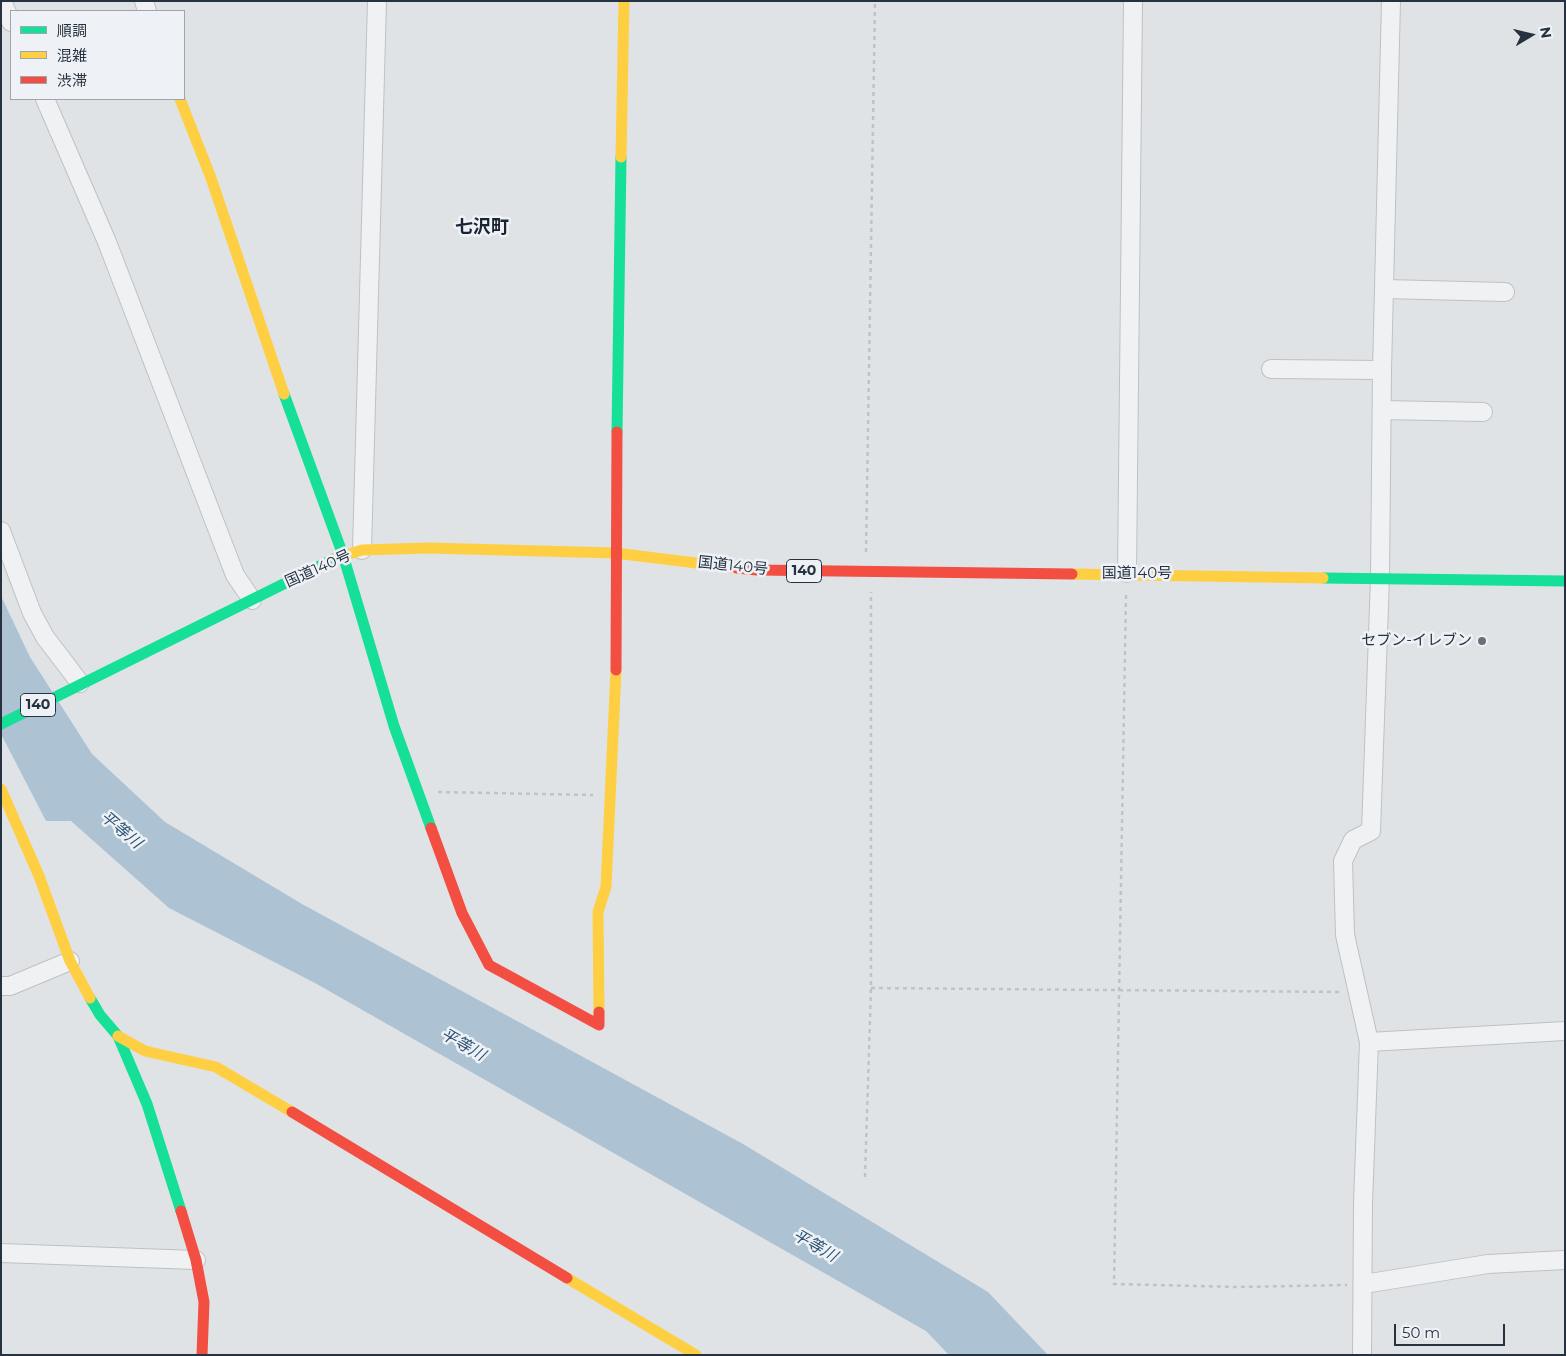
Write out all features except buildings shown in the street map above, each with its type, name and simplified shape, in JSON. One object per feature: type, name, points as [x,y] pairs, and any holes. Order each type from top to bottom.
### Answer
[{"type":"main road","points":[[180,100],[214,187],[268,352],[343,556],[394,726],[462,913],[489,966],[599,1025],[598,912],[606,887],[617,653],[615,553],[624,1]]},
{"type":"main road","name":"国道140号","points":[[1,724],[77,684],[343,556],[362,550],[429,548],[615,553],[757,570],[1127,573],[1565,581]]},
{"type":"main road","points":[[1,789],[39,876],[70,961],[100,1015],[118,1036],[147,1104],[196,1260],[204,1302],[202,1355]]},
{"type":"main road","points":[[118,1036],[145,1051],[216,1067],[696,1355]]},
{"type":"street","points":[[2,1],[10,20]]},
{"type":"street","points":[[362,550],[377,1]]},
{"type":"street","points":[[1127,573],[1133,1]]},
{"type":"street","points":[[1362,1355],[1364,1284],[1363,1203],[1369,1042],[1356,992],[1345,935],[1343,861],[1353,840],[1371,831],[1380,578],[1382,370],[1391,1]]},
{"type":"street","points":[[45,100],[107,242],[235,575],[252,600]]},
{"type":"street","points":[[1385,289],[1505,292]]},
{"type":"street","points":[[1271,369],[1382,370]]},
{"type":"street","points":[[1382,410],[1483,412]]},
{"type":"street","points":[[1,531],[32,613],[77,684]]},
{"type":"street","points":[[1,986],[10,986],[70,961]]},
{"type":"street","points":[[1369,1042],[1565,1031]]},
{"type":"street","points":[[1,1253],[196,1260]]},
{"type":"street","points":[[1364,1284],[1488,1264],[1565,1260]]},
{"type":"path","points":[[865,1177],[871,988],[871,572],[865,548],[875,1]]},
{"type":"path","points":[[1127,573],[1114,1284],[1237,1287],[1364,1284]]},
{"type":"path","points":[[418,792],[609,796]]},
{"type":"path","points":[[871,988],[1356,992]]},
{"type":"water","name":"平等川","points":[[1,596],[30,657],[92,754],[165,822],[302,904],[743,1144],[988,1292],[1048,1355],[949,1355],[926,1331],[315,983],[169,908],[71,821],[46,821],[1,734]]},
{"type":"traffic: fast","points":[[617,432],[621,157]]},
{"type":"traffic: fast","points":[[284,394],[343,555],[394,726],[431,828]]},
{"type":"traffic: fast","points":[[1,724],[336,558]]},
{"type":"traffic: fast","points":[[1323,578],[1565,581]]},
{"type":"traffic: fast","points":[[90,998],[100,1015],[118,1036],[147,1104],[181,1211]]},
{"type":"traffic: slow","points":[[621,157],[624,1]]},
{"type":"traffic: slow","points":[[180,100],[211,178],[284,394]]},
{"type":"traffic: slow","points":[[336,558],[362,550],[429,548],[615,553],[737,568]]},
{"type":"traffic: slow","points":[[1072,574],[1323,578]]},
{"type":"traffic: slow","points":[[599,1012],[598,912],[606,887],[616,670]]},
{"type":"traffic: slow","points":[[1,789],[39,876],[70,961],[90,998]]},
{"type":"traffic: slow","points":[[118,1036],[145,1051],[216,1067],[292,1112]]},
{"type":"traffic: slow","points":[[567,1278],[696,1355]]},
{"type":"traffic: jam","points":[[616,670],[617,432]]},
{"type":"traffic: jam","points":[[737,568],[757,570],[1072,574]]},
{"type":"traffic: jam","points":[[431,828],[462,913],[489,965],[599,1025],[599,1012]]},
{"type":"traffic: jam","points":[[292,1112],[567,1278]]},
{"type":"traffic: jam","points":[[181,1211],[196,1260],[204,1302],[202,1355]]},
{"type":"place","name":"セブン-イレブン","points":[[1482,641]]},
{"type":"district","name":"七沢町","points":[[482,228]]}]
